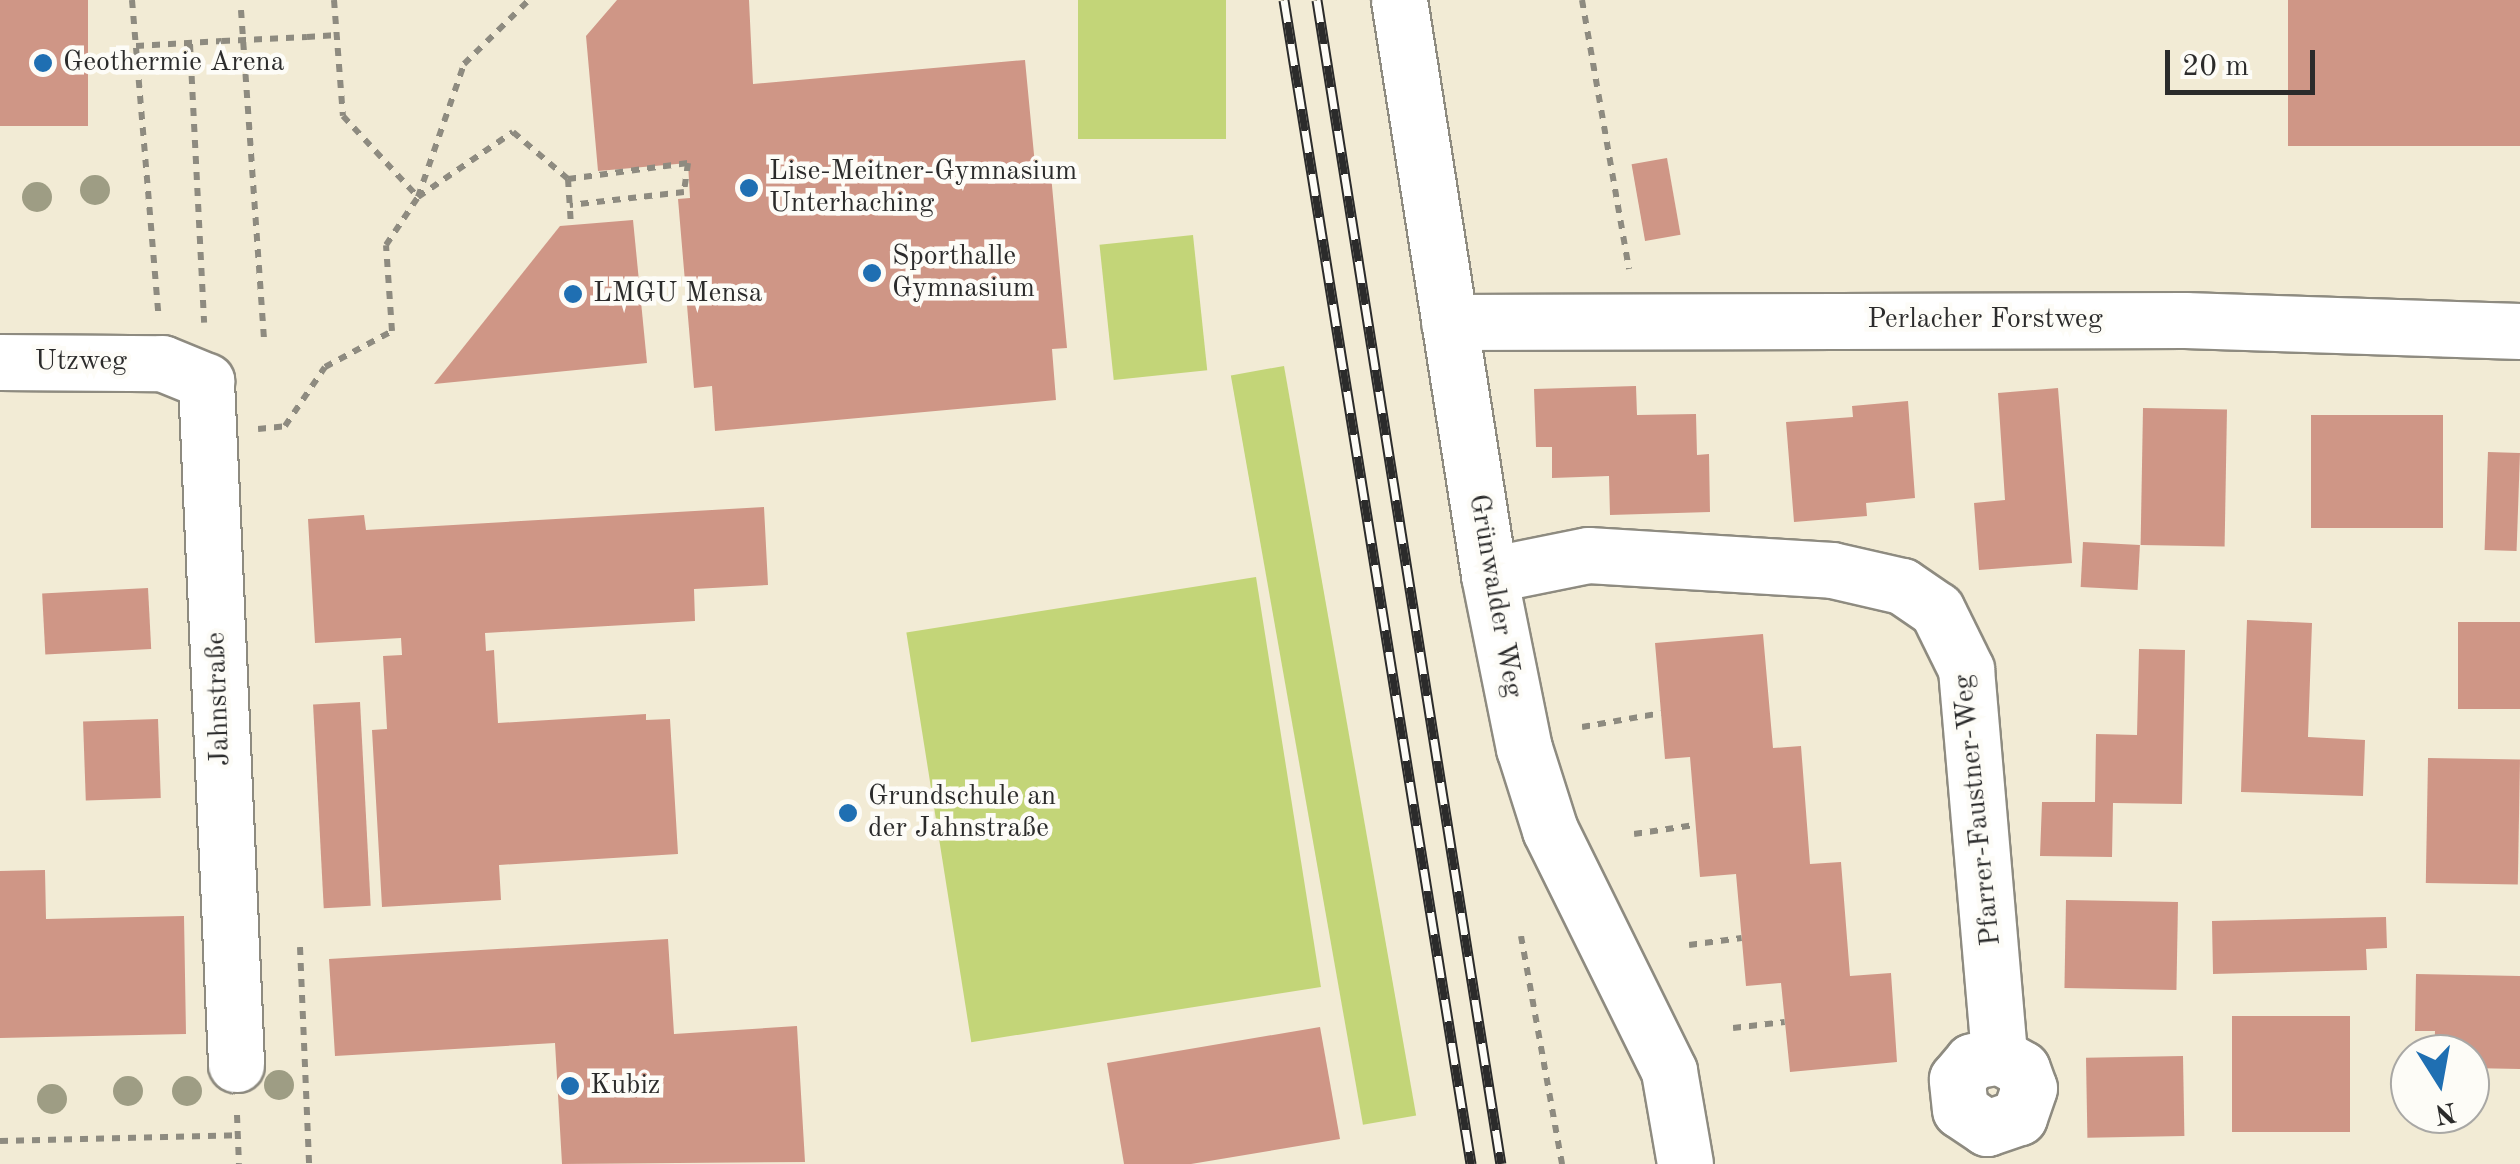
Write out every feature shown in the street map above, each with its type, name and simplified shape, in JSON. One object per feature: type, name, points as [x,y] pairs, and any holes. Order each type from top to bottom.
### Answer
[{"type":"street","name":"Grünwalder Weg","points":[[1399,0],[1490,575],[1524,748],[1550,830],[1669,1071],[1684,1164]]},
{"type":"street","name":"Perlacher Forstweg","points":[[1449,322],[2185,320],[2520,331]]},
{"type":"street","name":"Utzweg","points":[[0,362],[193,393]]},
{"type":"street","name":"Jahnstraße","points":[[193,393],[236,1064]]},
{"type":"street","name":"Pfarrer-Faustner-Weg","points":[[1490,575],[1588,555],[1832,570],[1902,586],[1937,610],[1966,668],[2000,1056]]},
{"type":"path","points":[[132,0],[136,46],[193,393]]},
{"type":"path","points":[[334,0],[343,116],[418,197]]},
{"type":"path","points":[[193,393],[284,426],[325,367],[392,331],[386,244],[418,197],[464,64],[529,0]]},
{"type":"path","points":[[1582,0],[1637,320]]},
{"type":"path","points":[[241,10],[264,337]]},
{"type":"path","points":[[136,46],[337,35]]},
{"type":"path","points":[[190,44],[193,393]]},
{"type":"path","points":[[418,197],[513,132],[568,179],[571,226]]},
{"type":"path","points":[[568,179],[688,163],[684,192],[570,204]]},
{"type":"path","points":[[1582,727],[1661,714]]},
{"type":"path","points":[[1634,834],[1694,825]]},
{"type":"path","points":[[1521,936],[1562,1164]]},
{"type":"path","points":[[1689,945],[1742,938]]},
{"type":"path","points":[[300,948],[309,1164]]},
{"type":"path","points":[[1733,1028],[1785,1022]]},
{"type":"path","points":[[0,1141],[238,1135]]},
{"type":"green space","points":[[1078,0],[1226,0],[1226,139],[1078,139]]},
{"type":"green space","points":[[1193,235],[1207,370],[1114,380],[1100,245]]},
{"type":"green space","points":[[1284,366],[1416,1115],[1363,1125],[1231,375]]},
{"type":"green space","points":[[1256,577],[1321,987],[971,1042],[906,632]]},
{"type":"building","name":"Geothermie Arena","points":[[0,0],[88,0],[88,126],[0,126]]},
{"type":"building","name":"Sporthalle Gymnasium","points":[[617,0],[749,0],[753,84],[1025,60],[1035,165],[1050,164],[1067,348],[1052,349],[1056,400],[715,431],[712,386],[694,388],[678,199],[690,198],[688,163],[598,171],[586,36]]},
{"type":"building","points":[[2288,0],[2520,0],[2520,146],[2288,146]]},
{"type":"building","points":[[1667,158],[1681,235],[1645,241],[1632,164]]},
{"type":"building","name":"LMGU Mensa","points":[[633,220],[647,363],[434,384],[560,226]]},
{"type":"building","points":[[1636,386],[1637,415],[1696,414],[1697,455],[1709,454],[1710,512],[1610,515],[1609,476],[1552,478],[1552,447],[1536,447],[1534,389]]},
{"type":"building","points":[[2058,388],[2072,563],[1979,570],[1974,503],[2005,500],[1998,393]]},
{"type":"building","points":[[1908,401],[1915,498],[1866,503],[1867,516],[1794,522],[1786,422],[1853,417],[1852,406]]},
{"type":"building","points":[[2143,408],[2227,409],[2225,546],[2141,545]]},
{"type":"building","points":[[2311,415],[2443,415],[2443,528],[2311,528]]},
{"type":"building","points":[[2488,452],[2520,453],[2517,551],[2485,550]]},
{"type":"building","points":[[764,507],[768,585],[694,589],[695,621],[485,633],[486,651],[494,650],[498,723],[646,714],[646,720],[670,719],[678,854],[499,865],[501,900],[382,907],[372,730],[387,729],[383,656],[402,655],[401,638],[315,643],[308,519],[364,515],[366,530]]},
{"type":"building","points":[[2083,542],[2140,545],[2138,590],[2081,587]]},
{"type":"building","points":[[148,588],[151,649],[45,654],[42,594]]},
{"type":"building","points":[[2247,620],[2312,623],[2308,737],[2365,740],[2363,796],[2241,792]]},
{"type":"building","points":[[2458,622],[2520,622],[2520,709],[2458,709]]},
{"type":"building","points":[[1763,634],[1773,748],[1801,746],[1810,864],[1841,862],[1850,976],[1891,973],[1897,1062],[1790,1072],[1781,983],[1746,986],[1736,874],[1700,877],[1690,757],[1665,759],[1655,643]]},
{"type":"building","points":[[2139,649],[2185,650],[2182,804],[2113,803],[2112,857],[2040,856],[2042,802],[2095,802],[2096,734],[2137,735]]},
{"type":"building","points":[[360,702],[371,906],[324,908],[313,704]]},
{"type":"building","points":[[158,719],[161,798],[86,801],[83,722]]},
{"type":"building","points":[[2428,758],[2520,760],[2518,885],[2426,883]]},
{"type":"building","points":[[45,870],[46,919],[184,916],[186,1034],[0,1038],[0,871]]},
{"type":"building","points":[[2066,900],[2178,902],[2176,990],[2064,988]]},
{"type":"building","points":[[2386,917],[2387,948],[2366,949],[2367,970],[2213,974],[2212,921]]},
{"type":"building","points":[[668,939],[674,1034],[797,1026],[805,1162],[562,1164],[555,1043],[335,1056],[329,959]]},
{"type":"building","points":[[2416,974],[2520,976],[2520,1069],[2490,1068],[2490,1034],[2415,1031]]},
{"type":"building","points":[[2232,1016],[2350,1016],[2350,1132],[2232,1132]]},
{"type":"building","points":[[1320,1027],[1340,1139],[1191,1164],[1124,1164],[1107,1063]]},
{"type":"building","points":[[2183,1056],[2184,1136],[2087,1138],[2086,1058]]},
{"type":"railway","points":[[1284,0],[1471,1164]]},
{"type":"railway","points":[[1317,0],[1501,1164]]},
{"type":"place","name":"Geothermie Arena","points":[[43,63]]},
{"type":"place","name":"Lise-Meitner-Gymnasium Unterhaching","points":[[749,188]]},
{"type":"place","name":"Sporthalle Gymnasium","points":[[872,273]]},
{"type":"place","name":"LMGU Mensa","points":[[573,294]]},
{"type":"place","name":"Grundschule an der Jahnstraße","points":[[848,813]]},
{"type":"place","name":"Kubiz","points":[[570,1086]]}]
